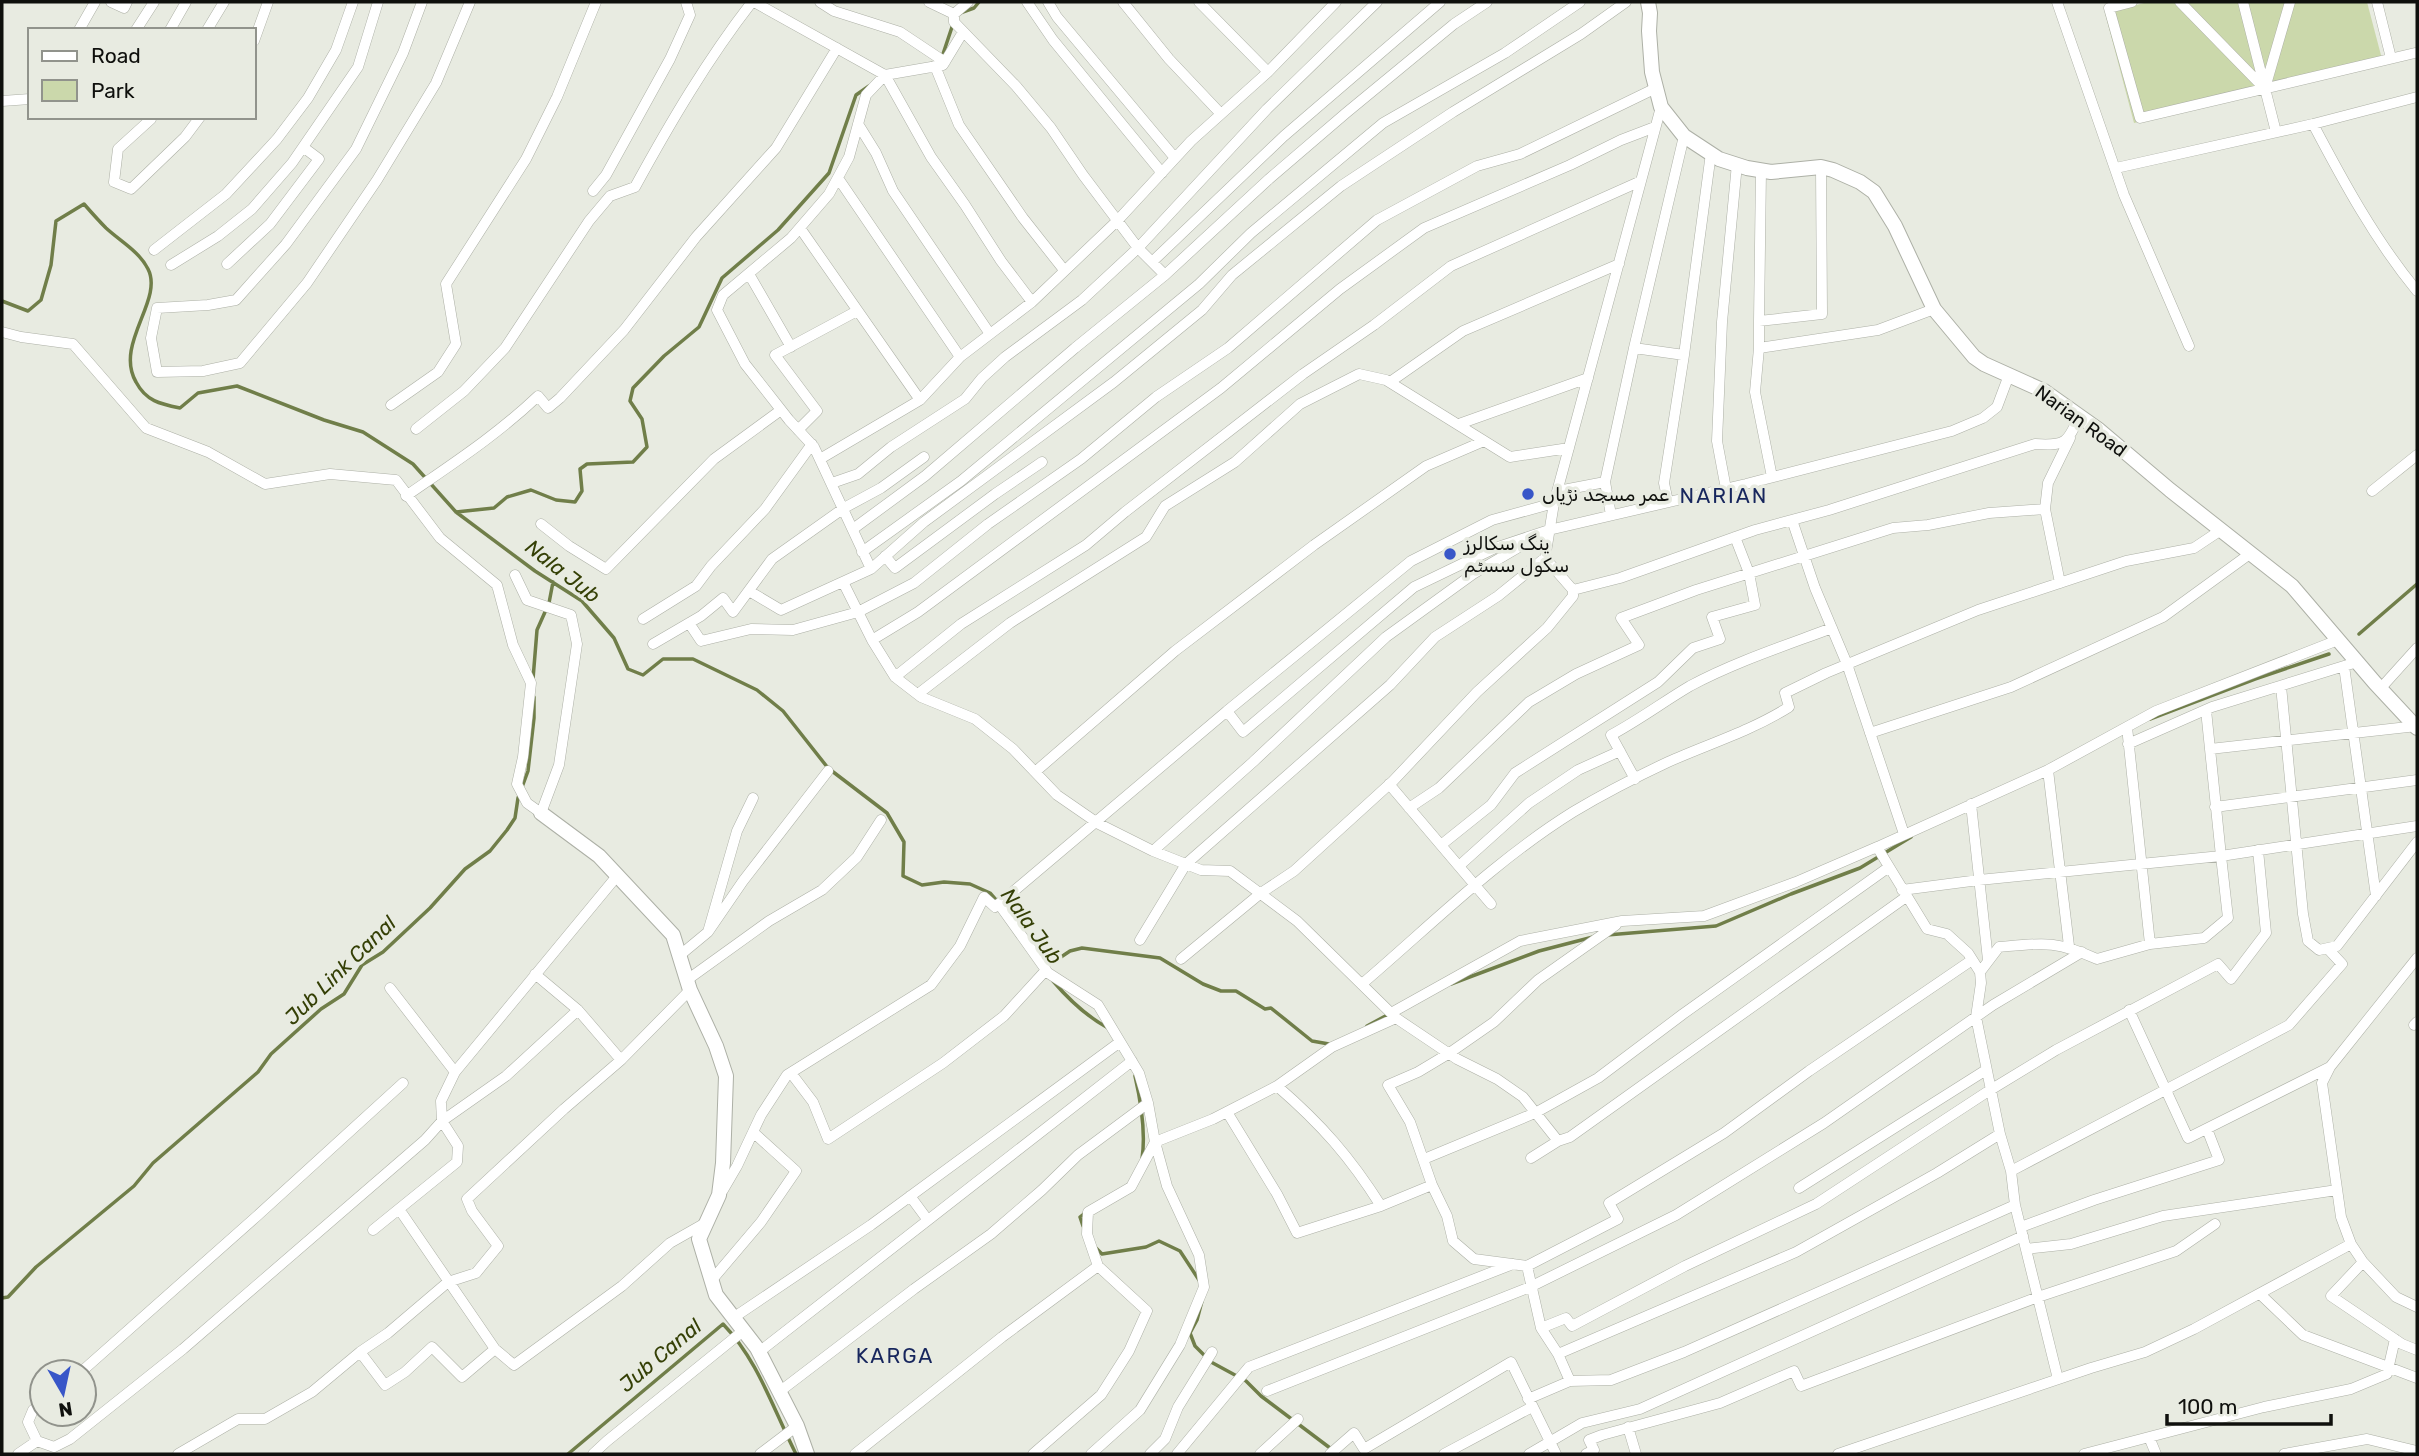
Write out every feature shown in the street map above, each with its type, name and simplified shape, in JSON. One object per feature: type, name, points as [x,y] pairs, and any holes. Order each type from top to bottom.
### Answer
[{"type":"main road","name":"Narian Road","points":[[1648,2],[1652,72],[1661,107],[1684,136],[1711,153],[1737,164],[1771,172],[1821,167],[1860,182],[1874,192],[1895,226],[1934,309],[1974,357],[2044,391],[2079,416],[2292,586],[2338,640],[2351,664],[2380,689],[2417,729]]},
{"type":"main road","points":[[541,813],[599,856],[673,935],[689,985],[726,1076],[723,1163],[719,1195],[699,1239],[716,1295],[759,1352],[797,1426],[807,1454]]},
{"type":"street","points":[[80,28],[95,2]]},
{"type":"street","points":[[110,2],[124,8],[127,2]]},
{"type":"street","points":[[137,28],[154,2]]},
{"type":"street","points":[[171,28],[186,2]]},
{"type":"street","points":[[208,28],[224,2]]},
{"type":"street","points":[[256,35],[268,2]]},
{"type":"street","points":[[154,250],[226,194],[277,139],[308,98],[336,50],[353,2]]},
{"type":"street","points":[[171,265],[218,236],[252,209],[303,147],[358,67],[377,2]]},
{"type":"street","points":[[422,2],[404,53],[356,149],[286,244],[236,300],[208,305],[157,308],[150,338],[157,372],[203,371],[240,363],[307,284],[377,180],[436,83],[470,2]]},
{"type":"street","points":[[391,405],[438,372],[456,344],[446,284],[526,159],[557,97],[596,2]]},
{"type":"street","points":[[593,191],[606,176],[670,59],[690,15],[686,2]]},
{"type":"street","points":[[416,429],[464,391],[505,348],[589,220],[610,196],[635,187],[718,45],[753,2],[885,75],[931,157],[1032,302]]},
{"type":"street","points":[[820,2],[834,11],[900,32],[940,64],[959,125],[1023,218],[1064,271]]},
{"type":"street","points":[[929,2],[954,14]]},
{"type":"street","points":[[968,2],[954,14],[954,22],[1034,107],[1138,248],[1165,275]]},
{"type":"street","points":[[1027,2],[1053,40],[1161,173]]},
{"type":"street","points":[[1048,2],[1057,17],[1175,158]]},
{"type":"street","points":[[1124,2],[1170,59],[1221,114]]},
{"type":"street","points":[[1199,2],[1268,72]]},
{"type":"street","points":[[820,459],[920,400],[960,357],[1032,302],[1336,2]]},
{"type":"street","points":[[832,483],[858,474],[891,447],[965,399],[1004,357],[1082,300],[1138,248],[1267,109],[1377,2]]},
{"type":"street","points":[[1152,262],[1284,136],[1440,2]]},
{"type":"street","points":[[853,529],[925,476],[1074,348],[1165,275],[1260,187],[1366,96],[1444,32],[1487,2]]},
{"type":"street","points":[[862,552],[961,481],[1199,284],[1251,233],[1383,123],[1505,53],[1580,2]]},
{"type":"street","points":[[749,591],[781,610],[871,569],[924,522],[1114,382],[1202,310],[1232,275],[1341,186],[1453,112],[1581,34],[1626,2]]},
{"type":"street","points":[[2057,2],[2124,195],[2189,346]]},
{"type":"street","points":[[2132,2],[2109,8],[2140,118],[2415,53]]},
{"type":"street","points":[[2180,2],[2264,89]]},
{"type":"street","points":[[2243,2],[2276,132]]},
{"type":"street","points":[[2264,89],[2290,2]]},
{"type":"street","points":[[2377,2],[2391,58]]},
{"type":"street","points":[[871,569],[820,459],[811,444],[745,364],[718,310],[723,295],[791,238],[829,194],[849,157],[866,95],[885,75],[940,64],[963,32]]},
{"type":"street","points":[[406,496],[472,453],[538,396],[548,408],[560,398],[624,330],[696,237],[776,148],[837,48]]},
{"type":"street","points":[[689,623],[701,641],[751,629],[793,630],[858,612],[914,583],[988,524],[1081,459],[1156,397],[1228,348],[1377,220],[1477,166],[1520,154],[1656,88]]},
{"type":"street","points":[[2116,168],[2313,124],[2417,97]]},
{"type":"street","points":[[2,101],[28,99]]},
{"type":"street","points":[[1140,940],[1186,864],[1390,685],[1435,638],[1498,596],[1545,558],[1554,503],[1661,107]]},
{"type":"street","points":[[149,119],[118,149],[114,182],[131,189],[185,137],[198,119]]},
{"type":"street","points":[[858,124],[876,153],[892,191],[990,334]]},
{"type":"street","points":[[2313,124],[2349,191],[2417,290]]},
{"type":"street","points":[[872,640],[918,612],[1221,388],[1340,289],[1424,228],[1655,127]]},
{"type":"street","points":[[1611,515],[1605,482],[1684,136]]},
{"type":"street","points":[[227,264],[270,224],[319,159],[303,147]]},
{"type":"street","points":[[1668,502],[1664,483],[1711,153]]},
{"type":"street","points":[[1726,489],[1717,440],[1722,322],[1737,164]]},
{"type":"street","points":[[1759,321],[1822,314],[1821,167]]},
{"type":"street","points":[[1761,170],[1759,348],[1755,392],[1772,477]]},
{"type":"street","points":[[838,178],[960,357]]},
{"type":"street","points":[[895,677],[961,624],[1086,545],[1303,374],[1374,326],[1451,266],[1641,181]]},
{"type":"street","points":[[800,228],[920,400]]},
{"type":"street","points":[[1390,382],[1463,331],[1619,264]]},
{"type":"street","points":[[748,274],[790,347]]},
{"type":"street","points":[[1759,348],[1878,330],[1934,309]]},
{"type":"street","points":[[798,430],[817,411],[775,355],[857,311]]},
{"type":"street","points":[[2,332],[73,344],[146,428],[208,452],[265,484],[330,474],[396,480],[440,538],[497,585],[513,645],[531,683],[523,757],[517,784],[527,803],[541,813],[559,765],[577,644],[571,615],[527,600],[515,575]]},
{"type":"street","points":[[1634,348],[1684,355]]},
{"type":"street","points":[[918,694],[1010,623],[1146,537],[1165,506],[1235,462],[1300,404],[1359,374],[1390,382],[1510,457],[1569,448]]},
{"type":"street","points":[[1227,711],[1243,732],[1414,587],[1495,548],[1549,530],[1726,489],[1952,431],[1983,418],[1997,407],[2009,375]]},
{"type":"street","points":[[1459,424],[1588,378]]},
{"type":"street","points":[[541,524],[569,547],[606,569],[714,459],[781,410]]},
{"type":"street","points":[[2060,583],[2045,509],[2048,483],[2079,416]]},
{"type":"street","points":[[1573,590],[1620,578],[1735,537],[2035,444],[2057,446],[2071,438]]},
{"type":"street","points":[[1035,772],[1175,651],[1314,544],[1426,466],[1485,441]]},
{"type":"street","points":[[643,619],[696,586],[711,566],[765,509],[811,444]]},
{"type":"street","points":[[2372,491],[2417,455]]},
{"type":"street","points":[[653,644],[689,623],[723,598],[733,612],[772,559],[924,457]]},
{"type":"street","points":[[885,556],[895,568],[1042,462]]},
{"type":"street","points":[[1558,491],[1605,482]]},
{"type":"street","points":[[719,1195],[761,1115],[791,1073],[930,985],[960,946],[984,897],[995,907],[999,904],[1227,711],[1411,561],[1492,520],[1554,503]]},
{"type":"street","points":[[1409,808],[1439,788],[1529,702],[1576,674],[1639,645],[1621,618],[1803,555],[1893,528],[1928,525],[1989,513],[2045,509]]},
{"type":"street","points":[[1791,520],[1847,664],[1904,834]]},
{"type":"street","points":[[1153,851],[1386,637],[1473,575],[1549,530]]},
{"type":"street","points":[[1362,984],[1475,885],[1544,832],[1575,811],[1667,763],[1769,720],[1789,707],[1785,693],[1847,664],[1978,610],[2126,561],[2194,548],[2221,530]]},
{"type":"street","points":[[1441,845],[1491,805],[1515,773],[1658,682],[1693,648],[1720,639],[1712,617],[1755,605],[1749,573],[1735,537]]},
{"type":"street","points":[[1870,733],[2011,687],[2163,617],[2250,553]]},
{"type":"street","points":[[1181,959],[1261,893],[1294,871],[1389,784],[1477,692],[1547,628],[1573,596],[1573,590],[1545,558]]},
{"type":"street","points":[[844,582],[872,640],[895,677],[918,694],[975,719],[1013,749],[1057,795],[1096,822],[1153,851],[1201,870],[1230,871],[1297,921],[1394,1015],[1448,1054],[1497,1079],[1523,1097],[1558,1141]]},
{"type":"street","points":[[1635,779],[1612,735],[1689,687],[1725,669],[1832,628]]},
{"type":"street","points":[[1033,1454],[1101,1395],[1129,1351],[1147,1311],[1098,1266],[1087,1234],[1087,1212],[1131,1187],[1155,1142],[1227,1112],[1277,1086],[1332,1047],[1394,1015],[1520,940],[1622,921],[1704,916],[1796,883],[2048,770],[2156,711],[2338,640]]},
{"type":"street","points":[[2380,689],[2417,648]]},
{"type":"street","points":[[2128,744],[2206,710],[2351,664],[2353,733],[2376,896]]},
{"type":"street","points":[[2281,686],[2302,914],[2308,942],[2319,950],[2329,950],[2337,946],[2417,842]]},
{"type":"street","points":[[1980,972],[1999,947],[2045,942],[2069,946],[2097,959],[2150,944],[2204,938],[2228,918],[2206,710]]},
{"type":"street","points":[[2127,727],[2150,944]]},
{"type":"street","points":[[2210,749],[2353,733],[2417,729]]},
{"type":"street","points":[[1459,866],[1529,803],[1578,770],[1620,751]]},
{"type":"street","points":[[2048,770],[2069,946]]},
{"type":"street","points":[[679,956],[708,932],[743,881],[828,771]]},
{"type":"street","points":[[2215,807],[2417,780]]},
{"type":"street","points":[[1389,784],[1491,904]]},
{"type":"street","points":[[708,932],[737,831],[753,798]]},
{"type":"street","points":[[1971,804],[1988,960]]},
{"type":"street","points":[[178,1454],[238,1419],[265,1419],[312,1392],[448,1282],[476,1273],[498,1246],[472,1211],[467,1199],[621,1060],[689,985],[769,921],[822,890],[857,857],[881,820]]},
{"type":"street","points":[[1531,1158],[1558,1141],[1570,1137],[1684,1057],[1904,894],[1979,880],[2221,856],[2417,827]]},
{"type":"street","points":[[1871,849],[1877,847],[1927,929],[1947,934],[1980,972],[1976,1017],[1986,1070],[2011,1171],[2015,1205],[2058,1379]]},
{"type":"street","points":[[1541,1328],[1566,1318],[1572,1326],[1685,1266],[1816,1203],[1990,1090],[2129,1010],[2218,964],[2231,979],[2266,933],[2258,850]]},
{"type":"street","points":[[1424,1159],[1535,1113],[1598,1078],[1889,867]]},
{"type":"street","points":[[373,1230],[457,1162],[458,1146],[442,1121],[441,1101],[455,1072],[617,876]]},
{"type":"street","points":[[999,904],[1045,971],[1098,1005],[1139,1073],[1167,1186],[1199,1255],[1204,1287],[1180,1345],[1140,1410],[1091,1454]]},
{"type":"street","points":[[1622,921],[1538,980],[1494,1022],[1418,1072],[1388,1085],[1410,1122],[1432,1185],[1447,1216],[1453,1241],[1474,1259],[1527,1266],[1618,1219],[1609,1203],[1724,1133],[1972,960]]},
{"type":"street","points":[[2011,1171],[2289,1025],[2342,964],[2329,950]]},
{"type":"street","points":[[1266,1391],[1530,1287],[1676,1215],[1824,1123],[1976,1017],[2082,952]]},
{"type":"street","points":[[2417,958],[2330,1067],[2322,1083],[2337,1190],[2351,1244],[2363,1262],[2396,1297],[2417,1307]]},
{"type":"street","points":[[791,1073],[813,1102],[828,1139],[943,1063],[1004,1016],[1045,971]]},
{"type":"street","points":[[535,974],[578,1010],[621,1060]]},
{"type":"street","points":[[390,988],[455,1072]]},
{"type":"street","points":[[31,1428],[37,1441],[54,1447],[69,1439],[183,1349],[425,1140],[442,1121],[506,1076],[578,1010]]},
{"type":"street","points":[[2129,1010],[2188,1139],[2330,1067]]},
{"type":"street","points":[[733,1318],[910,1196],[1120,1042]]},
{"type":"street","points":[[759,1352],[1132,1061]]},
{"type":"street","points":[[1799,1188],[1986,1070]]},
{"type":"street","points":[[97,1358],[403,1083]]},
{"type":"street","points":[[1277,1086],[1310,1115],[1353,1162],[1381,1206]]},
{"type":"street","points":[[779,1392],[991,1234],[1078,1155],[1148,1103]]},
{"type":"street","points":[[1227,1112],[1277,1194],[1297,1233],[1381,1206],[1432,1185]]},
{"type":"street","points":[[1529,1454],[1582,1423],[1640,1409],[2094,1200],[2219,1160],[2207,1129]]},
{"type":"street","points":[[711,1281],[761,1222],[796,1171],[752,1132]]},
{"type":"street","points":[[1558,1354],[1796,1252],[1937,1173],[2000,1134]]},
{"type":"street","points":[[2026,1249],[2071,1244],[2163,1216],[2337,1190]]},
{"type":"street","points":[[910,1196],[927,1219]]},
{"type":"street","points":[[1444,1454],[1570,1381],[1611,1380],[1684,1352],[2015,1205]]},
{"type":"street","points":[[399,1209],[495,1349],[514,1365],[622,1286],[670,1243],[707,1222]]},
{"type":"street","points":[[1586,1454],[1594,1450],[1589,1440],[1720,1403],[1794,1371],[1801,1386],[2038,1297],[2176,1251],[2215,1223]]},
{"type":"street","points":[[1838,1454],[2145,1352],[2351,1244]]},
{"type":"street","points":[[2363,1262],[2331,1296],[2395,1339],[2417,1350]]},
{"type":"street","points":[[1177,1454],[1249,1367],[1513,1263]]},
{"type":"street","points":[[855,1454],[1002,1337],[1098,1266]]},
{"type":"street","points":[[1527,1266],[1541,1328],[1558,1354],[1570,1381]]},
{"type":"street","points":[[2260,1294],[2303,1335],[2417,1378]]},
{"type":"street","points":[[593,1454],[743,1331]]},
{"type":"street","points":[[2084,1454],[2264,1407],[2351,1389],[2387,1374],[2395,1339]]},
{"type":"street","points":[[360,1352],[385,1385],[405,1372],[432,1347],[462,1377],[495,1349]]},
{"type":"street","points":[[1150,1454],[1165,1438],[1178,1407],[1212,1352]]},
{"type":"street","points":[[1334,1453],[1354,1433],[1364,1449],[1511,1362],[1556,1454]]},
{"type":"street","points":[[1260,1454],[1298,1419]]},
{"type":"street","points":[[760,1454],[797,1426]]},
{"type":"street","points":[[1628,1427],[1636,1454]]},
{"type":"street","points":[[2149,1437],[2156,1454]]},
{"type":"street","points":[[2284,1454],[2367,1439],[2417,1451]]},
{"type":"street","points":[[18,1454],[37,1441]]},
{"type":"green space","points":[[2148,2],[2367,2],[2382,59],[2134,123],[2105,13]]},
{"type":"waterway","name":"Nala Jub","points":[[960,13],[974,8],[979,2]]},
{"type":"waterway","name":"Nala Jub","points":[[942,57],[953,24]]},
{"type":"waterway","name":"Nala Jub","points":[[456,512],[494,508],[507,497],[531,490],[556,500],[575,502],[582,491],[580,469],[587,464],[633,462],[647,447],[642,419],[630,401],[633,388],[664,356],[699,327],[722,278],[778,230],[829,173],[856,95],[869,86]]},
{"type":"waterway","name":"Nala Jub","points":[[2,301],[28,311],[41,300],[51,265],[56,221],[84,204],[148,269],[150,294],[134,338],[131,368],[136,382],[149,398],[180,408],[198,393],[237,386],[324,420],[363,432],[413,464],[456,512],[535,571],[582,601],[614,638],[628,669],[643,675],[663,659],[693,659],[757,690],[783,711],[828,768],[887,813],[904,842],[903,876],[922,885],[944,882],[970,884],[990,893],[997,901]]},
{"type":"waterway","name":"Jub Link Canal","points":[[533,679],[537,630],[549,603],[553,582]]},
{"type":"waterway","points":[[2359,634],[2417,584]]},
{"type":"waterway","points":[[2150,719],[2329,654]]},
{"type":"waterway","name":"Jub Link Canal","points":[[2,1298],[8,1297],[36,1267],[134,1186],[153,1163],[258,1072],[271,1054],[321,1009],[344,994],[362,965],[383,952],[430,908],[465,869],[490,851],[515,818],[518,798],[528,771],[534,697]]},
{"type":"waterway","points":[[1607,935],[1716,926],[1860,868],[1911,837]]},
{"type":"waterway","points":[[1451,984],[1539,951],[1593,937]]},
{"type":"waterway","points":[[1041,961],[1061,957],[1082,948],[1160,958],[1203,984],[1221,991],[1236,991],[1265,1009],[1271,1008],[1312,1041],[1329,1044]]},
{"type":"waterway","name":"Nala Jub","points":[[1053,981],[1079,1007],[1108,1028]]},
{"type":"waterway","points":[[1367,1026],[1391,1013]]},
{"type":"waterway","name":"Nala Jub","points":[[1135,1076],[1142,1117],[1142,1159]]},
{"type":"waterway","name":"Nala Jub","points":[[1083,1226],[1080,1217],[1085,1213]]},
{"type":"waterway","name":"Nala Jub","points":[[1096,1248],[1102,1254],[1146,1247],[1159,1241],[1180,1251],[1199,1280]]},
{"type":"waterway","name":"Nala Jub","points":[[1202,1301],[1190,1333],[1195,1346],[1211,1362],[1246,1381],[1261,1396],[1338,1454]]},
{"type":"waterway","name":"Jub Canal","points":[[568,1454],[723,1324],[755,1369],[796,1454]]},
{"type":"place","name":"عمر مسجد نڑیاں","points":[[1528,494]]},
{"type":"place","name":"ینگ سکالرز سکول سسٹم","points":[[1450,554]]},
{"type":"district","name":"NARIAN","points":[[1724,495]]},
{"type":"district","name":"KARGA","points":[[895,1355]]}]
